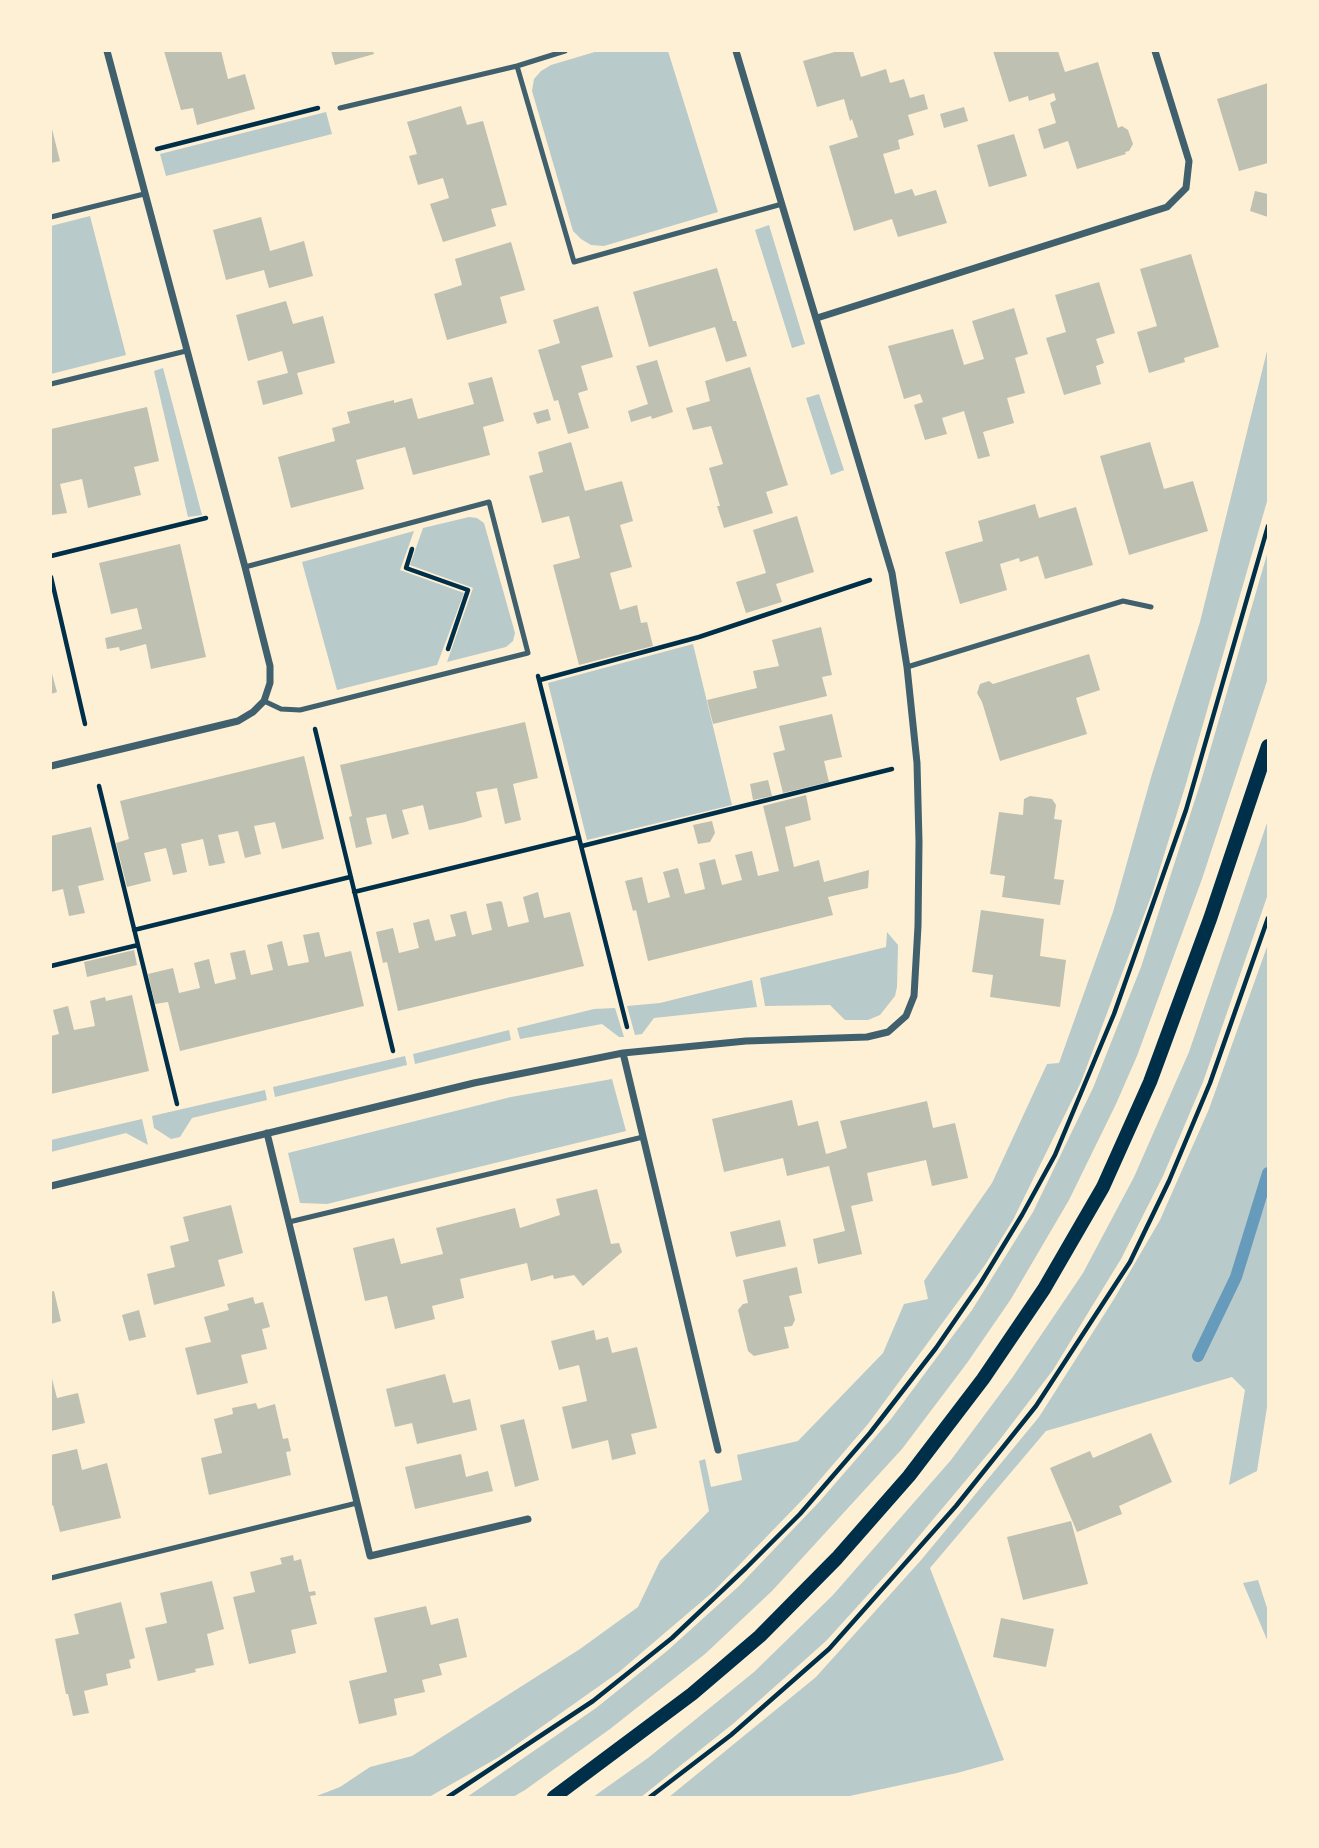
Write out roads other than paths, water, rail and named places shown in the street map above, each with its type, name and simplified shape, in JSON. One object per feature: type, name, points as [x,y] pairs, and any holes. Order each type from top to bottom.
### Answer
[{"type":"main road","points":[[554,1797],[692,1694],[760,1636],[837,1558],[909,1476],[983,1379],[1045,1289],[1103,1186],[1150,1082],[1210,919],[1268,746]]},
{"type":"street","points":[[51,766],[238,720],[253,712],[264,701],[270,683],[270,666],[245,567],[107,51]]},
{"type":"street","points":[[51,1186],[474,1083],[623,1053],[746,1041],[867,1037],[888,1032],[906,1016],[914,996],[918,926],[917,763],[907,667],[892,573],[736,51]]},
{"type":"street","points":[[817,318],[1167,207],[1186,188],[1189,162],[1155,51]]},
{"type":"street","points":[[623,1053],[718,1450]]},
{"type":"street","points":[[267,1133],[370,1556],[528,1519]]},
{"type":"lane","points":[[340,108],[517,66],[565,51]]},
{"type":"lane","points":[[517,66],[574,262],[782,204]]},
{"type":"lane","points":[[51,217],[144,194]]},
{"type":"lane","points":[[51,384],[186,351]]},
{"type":"lane","points":[[245,567],[489,502],[528,653],[300,710],[281,709],[264,701]]},
{"type":"lane","points":[[907,667],[1123,601],[1151,607]]},
{"type":"lane","points":[[289,1222],[643,1137]]},
{"type":"lane","points":[[51,1578],[357,1503]]},
{"type":"waterway","points":[[1198,1356],[1236,1277],[1268,1173]]}]
